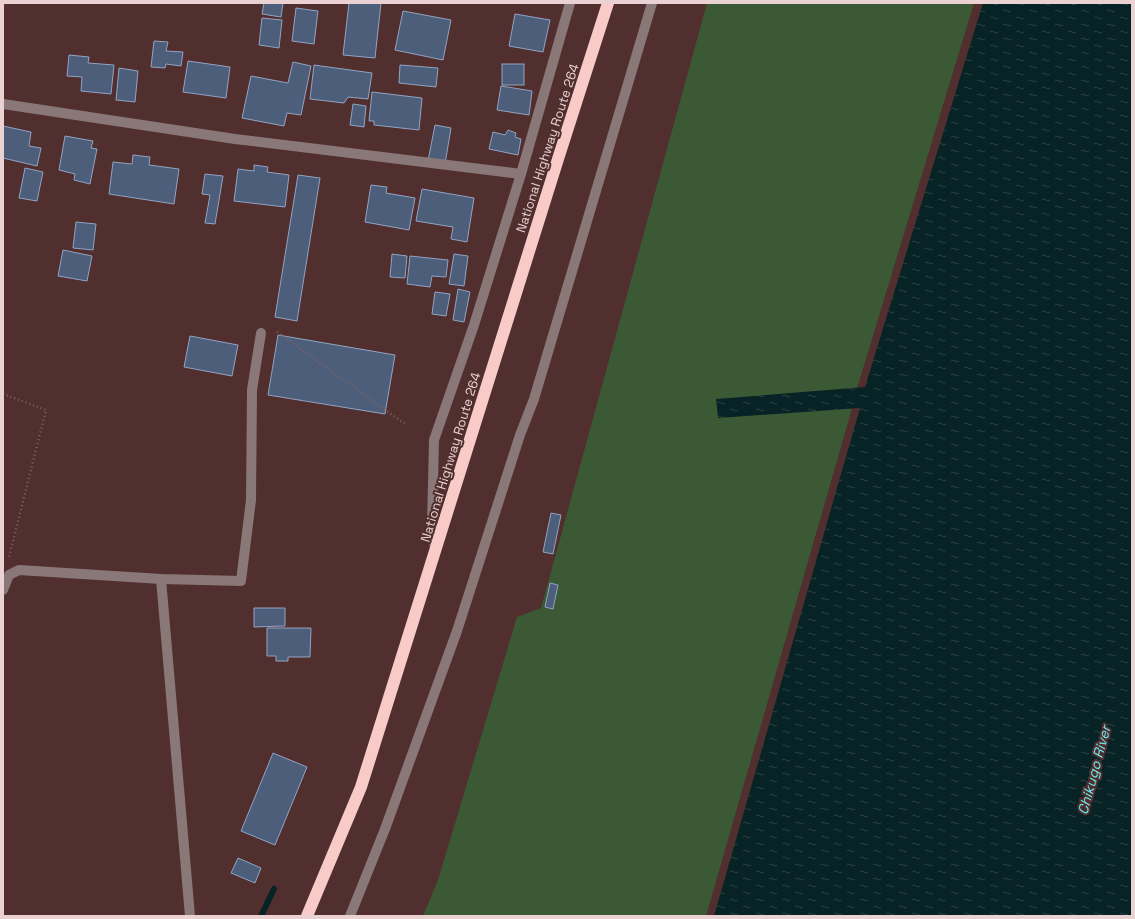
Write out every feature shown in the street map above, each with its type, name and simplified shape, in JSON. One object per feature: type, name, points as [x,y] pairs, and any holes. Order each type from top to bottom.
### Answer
[{"type":"highway","name":"National Highway Route 264","points":[[307,916],[361,787],[608,3]]},
{"type":"street","points":[[436,549],[432,526],[434,440],[474,325],[521,174],[567,3]]},
{"type":"street","points":[[350,916],[385,829],[457,631],[520,435],[534,399],[652,3]]},
{"type":"street","points":[[3,104],[235,139],[521,174]]},
{"type":"street","points":[[3,590],[9,576],[19,570],[161,579],[241,581],[251,500],[252,390],[261,333]]},
{"type":"street","points":[[161,579],[190,916]]},
{"type":"path","points":[[272,328],[405,424]]},
{"type":"path","points":[[3,394],[46,410],[7,566],[9,576]]},
{"type":"green space","points":[[707,3],[974,3],[858,385],[706,916],[423,916],[438,880],[517,617],[541,608]]},
{"type":"water","name":"Chikugo River","points":[[983,3],[1132,3],[1132,916],[714,916],[860,408],[718,418],[716,399],[865,387]]},
{"type":"building","points":[[264,3],[283,3],[281,17],[262,14]]},
{"type":"building","points":[[349,3],[381,3],[375,58],[343,55]]},
{"type":"building","points":[[296,8],[318,11],[314,44],[292,41]]},
{"type":"building","points":[[403,11],[451,20],[443,60],[395,50]]},
{"type":"building","points":[[515,14],[550,20],[543,52],[509,46]]},
{"type":"building","points":[[262,18],[282,20],[279,48],[259,45]]},
{"type":"building","points":[[154,41],[168,42],[166,51],[183,52],[181,66],[166,64],[165,68],[151,67]]},
{"type":"building","points":[[69,55],[89,57],[88,63],[114,65],[111,94],[81,91],[82,77],[67,76]]},
{"type":"building","points":[[188,61],[230,67],[226,98],[183,92]]},
{"type":"building","points":[[293,62],[311,66],[301,115],[287,113],[284,126],[242,118],[251,76],[288,83]]},
{"type":"building","points":[[502,64],[524,64],[524,85],[502,85]]},
{"type":"building","points":[[314,65],[372,73],[368,99],[348,97],[344,103],[310,99]]},
{"type":"building","points":[[400,65],[438,68],[436,87],[399,83]]},
{"type":"building","points":[[119,68],[138,71],[135,102],[116,100]]},
{"type":"building","points":[[501,86],[532,91],[529,115],[497,110]]},
{"type":"building","points":[[372,92],[422,98],[419,130],[374,125],[374,121],[369,121]]},
{"type":"building","points":[[353,104],[366,106],[364,127],[350,125]]},
{"type":"building","points":[[435,125],[451,128],[445,164],[428,161]]},
{"type":"building","points":[[3,126],[31,132],[29,146],[41,148],[37,166],[3,158]]},
{"type":"building","points":[[508,130],[516,133],[515,137],[521,139],[518,155],[489,149],[493,132],[505,135]]},
{"type":"building","points":[[65,136],[93,141],[91,148],[97,149],[90,184],[74,180],[75,174],[59,170]]},
{"type":"building","points":[[133,155],[150,157],[149,165],[179,169],[174,204],[109,194],[113,162],[132,164]]},
{"type":"building","points":[[254,165],[268,167],[267,172],[289,175],[285,207],[234,201],[238,169],[254,171]]},
{"type":"building","points":[[25,168],[43,172],[37,201],[19,198]]},
{"type":"building","points":[[205,174],[223,176],[215,224],[205,223],[210,195],[202,194]]},
{"type":"building","points":[[298,175],[320,178],[297,321],[275,317]]},
{"type":"building","points":[[371,185],[387,187],[386,193],[415,198],[409,230],[365,222]]},
{"type":"building","points":[[422,189],[474,198],[467,242],[451,239],[453,227],[416,221]]},
{"type":"building","points":[[76,222],[96,224],[93,250],[73,248]]},
{"type":"building","points":[[63,250],[92,256],[87,281],[58,276]]},
{"type":"building","points":[[392,254],[407,256],[405,278],[390,277]]},
{"type":"building","points":[[454,254],[468,256],[464,286],[449,284]]},
{"type":"building","points":[[410,256],[448,260],[446,277],[432,276],[430,287],[407,284]]},
{"type":"building","points":[[458,289],[470,292],[464,322],[453,320]]},
{"type":"building","points":[[435,292],[450,294],[446,316],[432,314]]},
{"type":"building","points":[[278,335],[395,355],[385,414],[268,395]]},
{"type":"building","points":[[190,336],[238,345],[232,376],[184,367]]},
{"type":"building","points":[[551,513],[561,515],[553,554],[543,552]]},
{"type":"building","points":[[550,583],[558,585],[553,609],[545,607]]},
{"type":"building","points":[[254,608],[285,608],[285,626],[254,627]]},
{"type":"building","points":[[267,628],[311,628],[310,657],[288,657],[288,661],[276,661],[276,656],[267,656]]},
{"type":"building","points":[[273,753],[307,767],[275,845],[241,831]]},
{"type":"building","points":[[238,858],[261,868],[255,883],[231,873]]},
{"type":"waterway","points":[[261,916],[274,889]]}]
